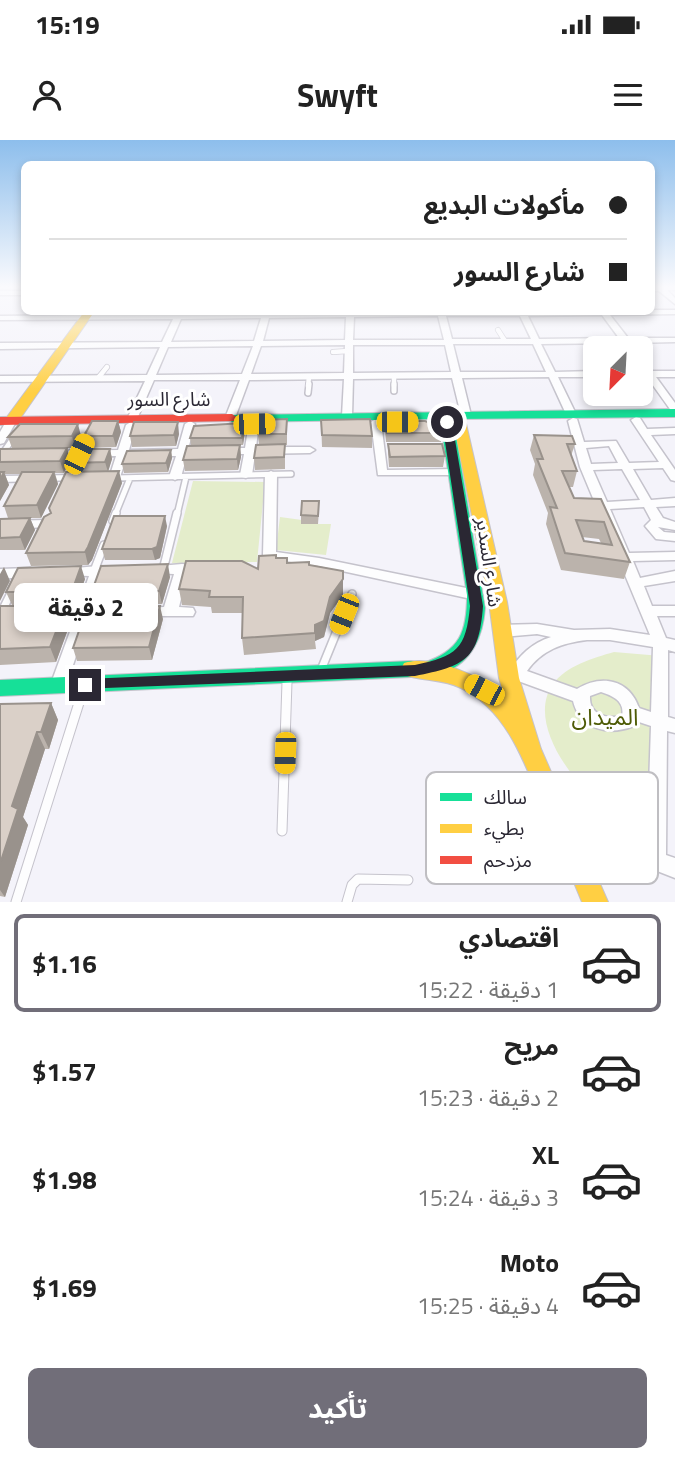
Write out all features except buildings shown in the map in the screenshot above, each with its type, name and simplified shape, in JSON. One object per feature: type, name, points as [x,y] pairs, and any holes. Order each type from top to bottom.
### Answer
[{"type":"main road","points":[[9,424],[82,322]]},
{"type":"main road","name":"شارع السور","points":[[9,424],[347,416],[396,419],[572,417],[675,412]]},
{"type":"main road","name":"شارع السور","points":[[572,417],[640,426],[675,419]]},
{"type":"main road","name":"شارع السدير","points":[[415,671],[447,664],[468,646],[477,621],[456,472],[445,448],[455,418]]},
{"type":"main road","name":"شارع السدير","points":[[455,418],[480,516],[505,655],[530,749]]},
{"type":"main road","name":"شارع السور","points":[[9,424],[254,424],[376,422],[396,419]]},
{"type":"main road","points":[[463,516],[480,516]]},
{"type":"main road","points":[[0,688],[320,673],[415,671],[462,678],[484,690],[505,707],[530,749],[540,772]]},
{"type":"main road","points":[[587,884],[595,902]]},
{"type":"street","points":[[0,479],[19,483],[68,478],[115,478],[132,422],[176,322]]},
{"type":"street","points":[[230,418],[247,377],[264,322]]},
{"type":"street","points":[[347,416],[349,322]]},
{"type":"street","points":[[443,322],[456,375],[455,418]]},
{"type":"street","points":[[527,322],[555,375],[572,417],[586,467],[606,506],[649,611],[668,644],[665,865]]},
{"type":"street","points":[[611,322],[623,336]]},
{"type":"street","points":[[653,342],[675,340]]},
{"type":"street","points":[[0,346],[258,344],[348,347],[448,342],[583,342]]},
{"type":"street","points":[[653,374],[675,374]]},
{"type":"street","points":[[0,379],[583,375]]},
{"type":"street","points":[[653,383],[675,412]]},
{"type":"street","points":[[376,422],[385,448],[382,473],[456,472]]},
{"type":"street","points":[[0,441],[9,424]]},
{"type":"street","points":[[181,477],[182,452],[190,424]]},
{"type":"street","points":[[246,475],[254,424]]},
{"type":"street","points":[[640,426],[675,431]]},
{"type":"street","points":[[640,426],[675,478]]},
{"type":"street","points":[[581,445],[611,443],[658,521],[674,537]]},
{"type":"street","points":[[40,454],[310,450]]},
{"type":"street","points":[[0,456],[14,455]]},
{"type":"street","points":[[586,467],[667,465]]},
{"type":"street","points":[[271,474],[269,555],[379,573],[475,595]]},
{"type":"street","points":[[606,506],[675,502]]},
{"type":"street","points":[[0,525],[48,521]]},
{"type":"street","points":[[252,568],[276,556]]},
{"type":"street","points":[[628,557],[675,556]]},
{"type":"street","points":[[0,574],[25,567],[52,572],[217,569]]},
{"type":"street","points":[[170,612],[182,569]]},
{"type":"street","points":[[58,686],[96,571]]},
{"type":"street","points":[[637,583],[675,576]]},
{"type":"street","points":[[649,611],[675,611]]},
{"type":"street","points":[[43,613],[110,612]]},
{"type":"street","points":[[137,612],[188,612]]},
{"type":"street","points":[[501,631],[537,629],[668,644]]},
{"type":"street","points":[[573,634],[538,647],[529,654],[516,674],[581,697]]},
{"type":"street","points":[[608,686],[624,695],[632,713],[622,724],[605,724],[584,710],[581,697],[587,688],[608,686]]},
{"type":"street","points":[[632,713],[668,723]]},
{"type":"lane","points":[[498,330],[505,341]]},
{"type":"lane","points":[[333,352],[348,347]]},
{"type":"lane","points":[[98,378],[107,367]]},
{"type":"lane","points":[[394,376],[394,391]]},
{"type":"lane","points":[[308,393],[309,377]]},
{"type":"lane","points":[[0,456],[9,424]]},
{"type":"lane","points":[[61,493],[92,426]]},
{"type":"lane","points":[[115,478],[291,474]]},
{"type":"lane","points":[[163,570],[176,520],[181,477]]},
{"type":"lane","points":[[96,571],[130,478]]},
{"type":"lane","points":[[163,520],[176,520]]},
{"type":"lane","points":[[40,536],[48,521]]},
{"type":"lane","points":[[113,521],[126,521]]},
{"type":"lane","points":[[4,614],[25,567]]},
{"type":"lane","points":[[320,673],[352,594]]},
{"type":"lane","points":[[282,831],[287,674]]},
{"type":"lane","points":[[16,902],[85,685]]},
{"type":"lane","points":[[347,902],[352,885],[358,879],[408,880]]},
{"type":"green space","points":[[193,481],[265,482],[257,562],[172,563]]},
{"type":"green space","points":[[280,517],[302,520],[302,524],[331,524],[326,555],[276,550]]},
{"type":"green space","name":"الميدان","points":[[614,652],[661,656],[658,790],[658,772],[571,772],[551,737],[546,719],[546,700],[553,684],[565,672]]},
{"type":"traffic: fast","points":[[232,418],[675,413]]},
{"type":"traffic: fast","points":[[430,669],[453,658],[468,642],[476,608],[446,415]]},
{"type":"traffic: fast","points":[[0,688],[411,669]]},
{"type":"traffic: slow","points":[[12,420],[82,322]]},
{"type":"traffic: slow","points":[[458,415],[498,602],[509,678],[530,749],[540,772]]},
{"type":"traffic: slow","points":[[411,669],[452,676],[483,690],[508,714],[530,749]]},
{"type":"traffic: slow","points":[[587,884],[595,902]]},
{"type":"traffic: jam","points":[[0,421],[232,418]]},
{"type":"route","points":[[85,685],[191,678],[415,671],[447,664],[460,656],[474,636],[477,606],[447,422]]}]
